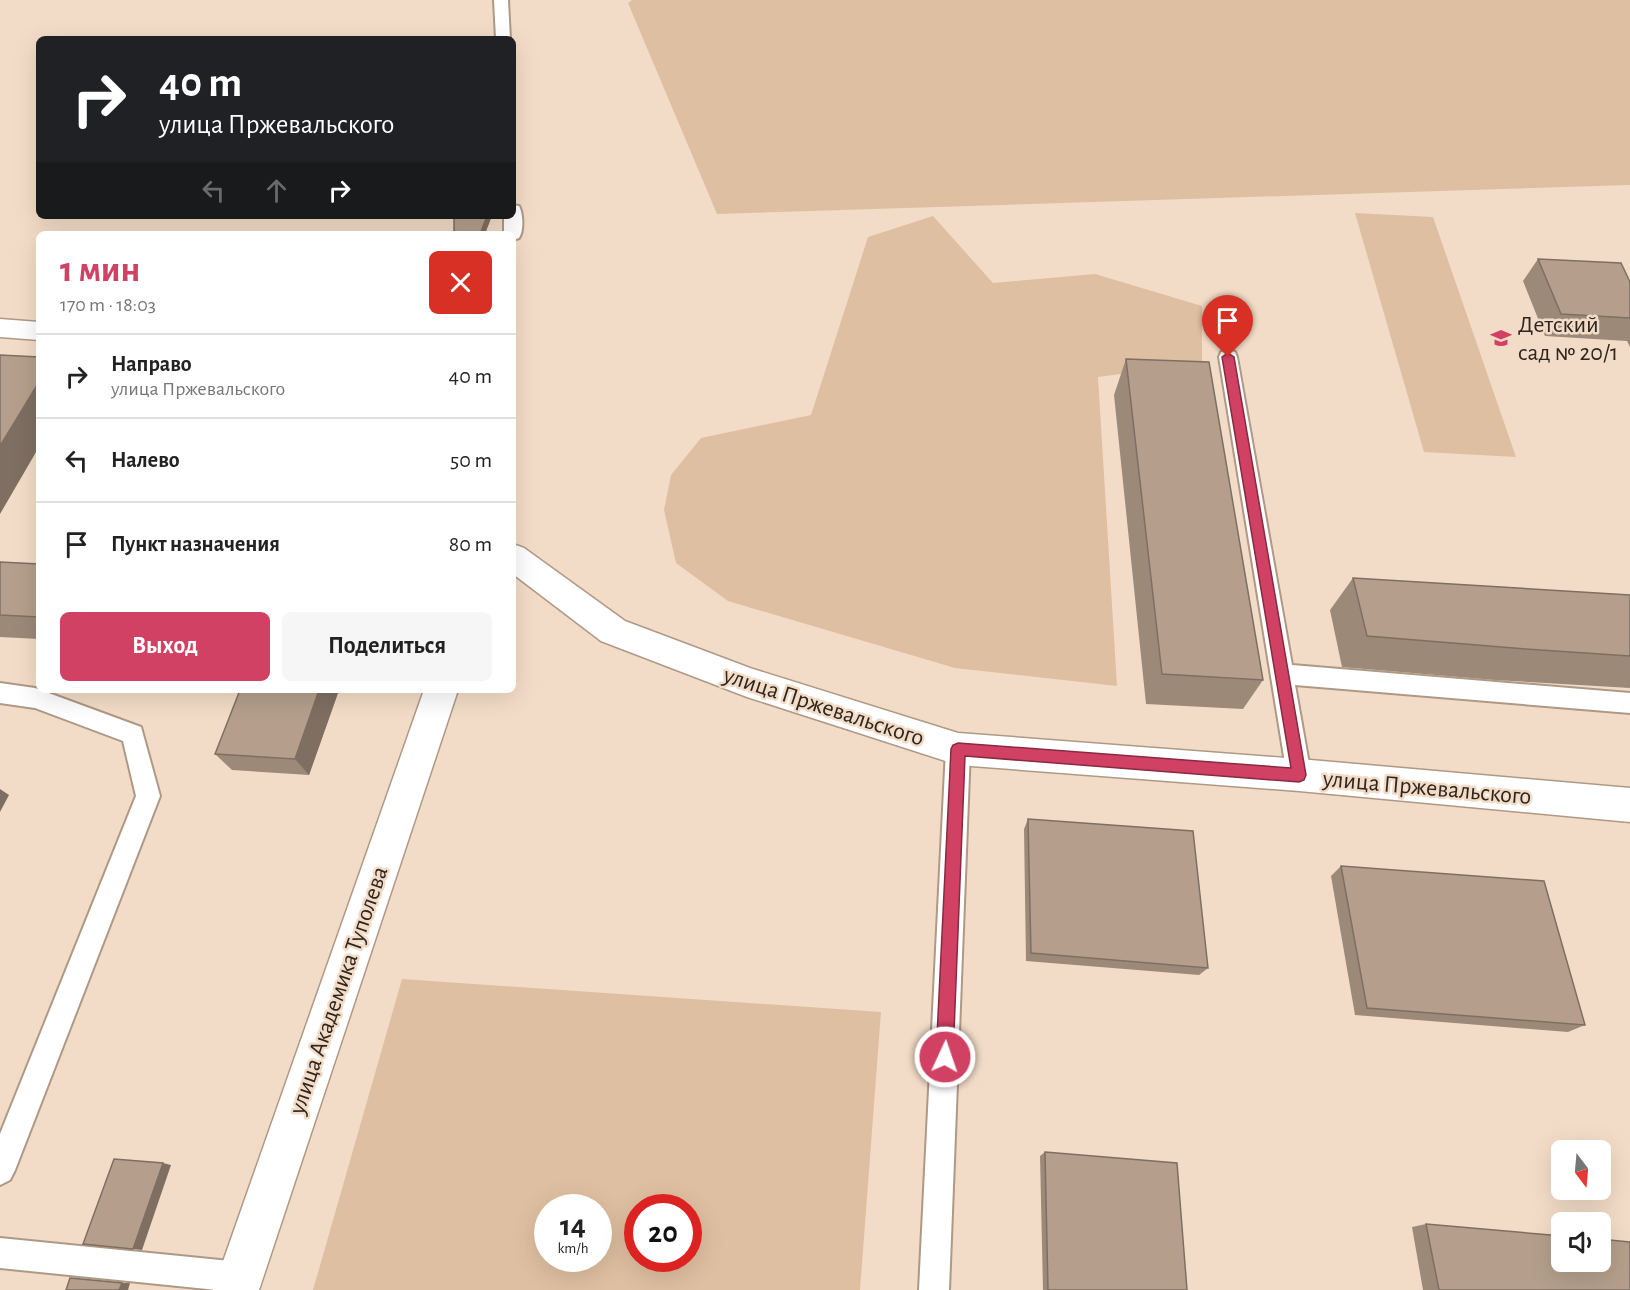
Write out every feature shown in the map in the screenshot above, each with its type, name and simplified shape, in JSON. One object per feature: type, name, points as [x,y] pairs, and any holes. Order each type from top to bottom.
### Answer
[{"type":"street","points":[[0,328],[36,331]]},
{"type":"street","name":"улица Пржевальского","points":[[516,559],[613,631],[747,682],[958,749],[1299,775],[1630,805]]},
{"type":"street","name":"улица Академика Туполева","points":[[238,1283],[440,693]]},
{"type":"lane","points":[[501,0],[503,36]]},
{"type":"lane","points":[[1228,357],[1299,775]]},
{"type":"lane","points":[[1282,674],[1630,703]]},
{"type":"lane","points":[[0,693],[35,698],[133,734],[148,796],[0,1170]]},
{"type":"lane","points":[[934,1290],[958,749]]},
{"type":"lane","points":[[0,1253],[238,1283]]},
{"type":"shaded area","points":[[632,0],[1630,0],[1630,185],[717,214],[628,3]]},
{"type":"shaded area","points":[[1355,213],[1433,217],[1516,457],[1424,452]]},
{"type":"shaded area","points":[[933,216],[993,283],[1095,274],[1202,306],[1202,363],[1098,377],[1117,686],[955,668],[728,601],[676,563],[664,510],[671,475],[701,438],[811,415],[868,237]]},
{"type":"shaded area","points":[[402,979],[881,1012],[860,1290],[313,1290]]},
{"type":"building","points":[[454,219],[486,219],[481,231],[454,231]]},
{"type":"building","points":[[1538,259],[1621,263],[1630,282],[1630,318],[1561,314]]},
{"type":"building","points":[[0,355],[36,357],[36,387],[0,446]]},
{"type":"building","points":[[1126,359],[1209,362],[1263,680],[1162,674]]},
{"type":"building","points":[[0,562],[36,564],[36,617],[0,615]]},
{"type":"building","points":[[1353,578],[1630,595],[1630,656],[1367,636]]},
{"type":"building","points":[[239,693],[318,693],[295,759],[215,754]]},
{"type":"building","points":[[1028,819],[1193,831],[1208,968],[1031,953]]},
{"type":"building","points":[[1341,866],[1544,881],[1585,1025],[1367,1008]]},
{"type":"building","points":[[1045,1152],[1177,1163],[1187,1290],[1048,1290]]},
{"type":"building","points":[[114,1159],[163,1163],[133,1249],[83,1244]]},
{"type":"building","points":[[1426,1224],[1551,1235],[1551,1272],[1611,1272],[1611,1240],[1630,1242],[1630,1290],[1439,1290]]},
{"type":"building","points":[[70,1278],[122,1283],[119,1290],[66,1290]]},
{"type":"place","name":"Детский сад № 20/1","points":[[1501,338]]},
{"type":"route","points":[[945,1057],[958,749],[1299,775],[1228,357]]}]
